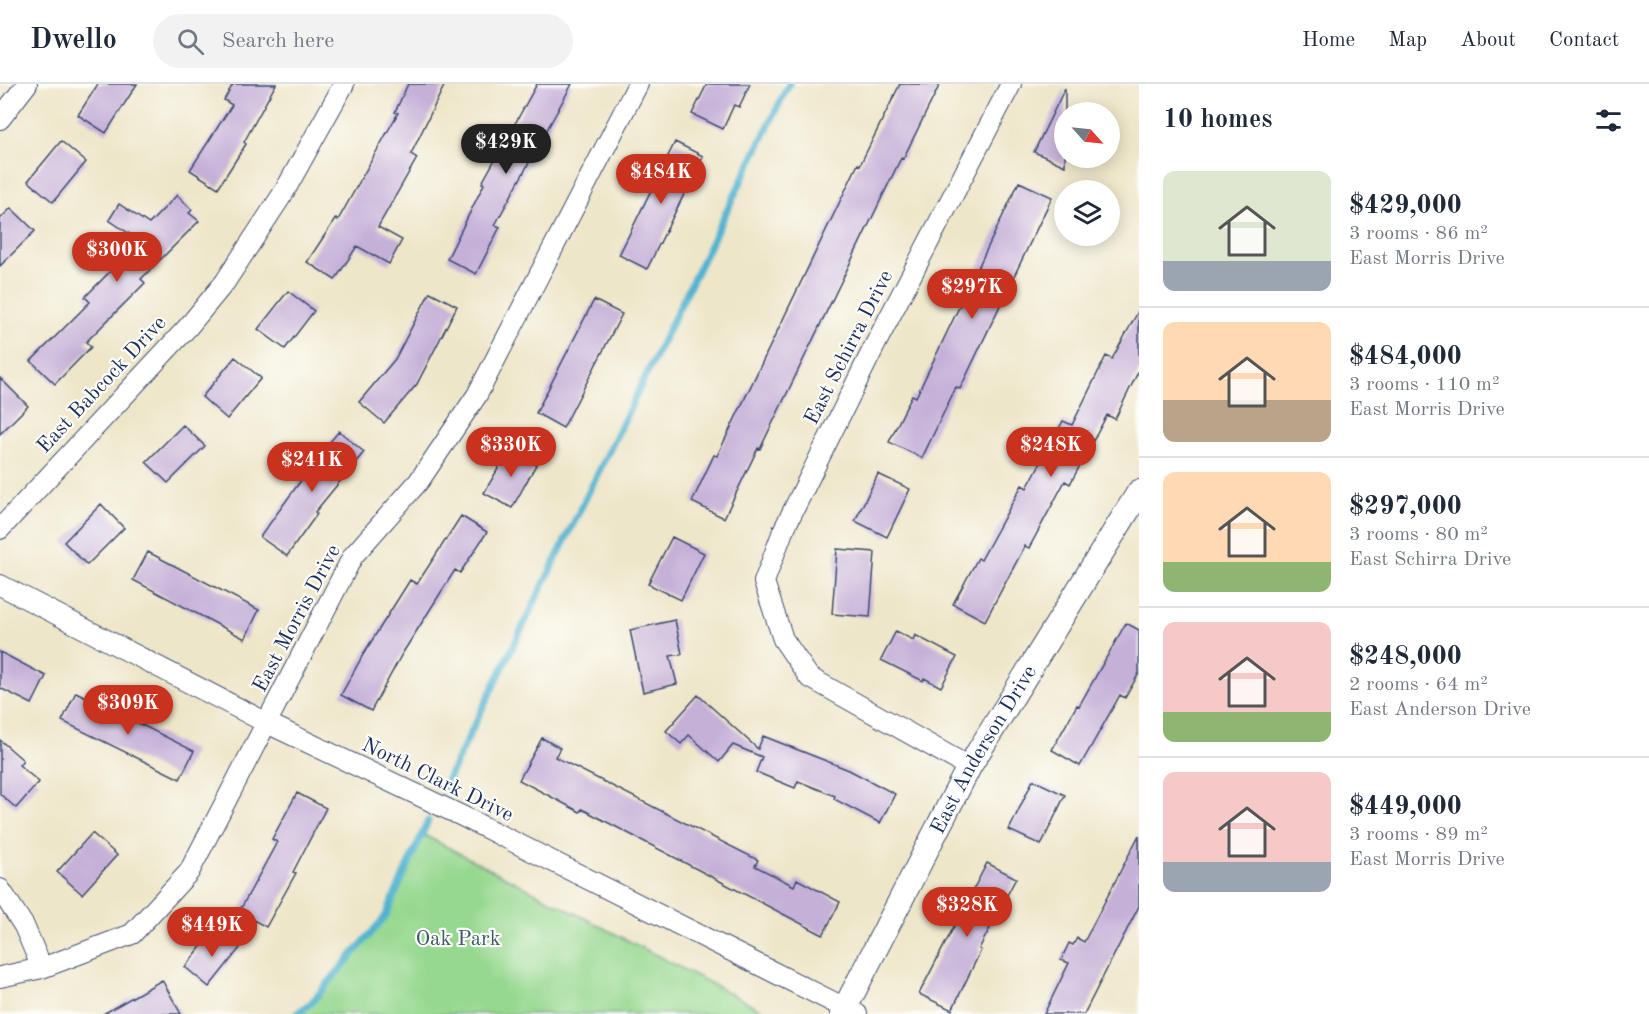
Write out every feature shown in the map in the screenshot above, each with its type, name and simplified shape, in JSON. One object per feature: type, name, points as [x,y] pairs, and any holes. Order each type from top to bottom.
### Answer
[{"type":"street","points":[[0,119],[27,84]]},
{"type":"street","name":"East Babcock Drive","points":[[0,529],[188,327],[225,282],[284,192],[344,84]]},
{"type":"street","name":"East Morris Drive","points":[[0,977],[42,968],[132,934],[189,872],[353,556],[419,481],[482,386],[638,84]]},
{"type":"street","name":"East Schirra Drive","points":[[969,767],[809,677],[783,639],[764,582],[783,531],[875,345],[1011,84]]},
{"type":"street","name":"East Anderson Drive","points":[[848,1012],[969,767],[1139,492]]},
{"type":"street","name":"North Clark Drive","points":[[0,585],[267,723],[462,816],[848,1012]]},
{"type":"street","points":[[0,889],[24,926],[42,968]]},
{"type":"green space","name":"Oak Park","points":[[422,834],[770,1014],[296,1014],[311,1003],[385,917]]},
{"type":"building","points":[[98,84],[137,84],[106,133],[78,115]]},
{"type":"building","points":[[233,84],[276,84],[244,142],[246,144],[218,188],[190,170],[232,105],[224,100]]},
{"type":"building","points":[[408,84],[445,84],[411,154],[417,158],[378,227],[402,240],[389,264],[357,246],[335,280],[307,262],[336,218],[338,220],[398,113],[395,112]]},
{"type":"building","points":[[537,84],[572,84],[495,225],[500,227],[476,274],[447,259],[484,184],[482,183]]},
{"type":"building","points":[[707,84],[750,84],[739,107],[734,105],[723,129],[692,114]]},
{"type":"building","points":[[900,84],[940,84],[903,159],[901,158],[760,449],[758,448],[724,518],[692,502],[714,455],[717,456],[858,164],[860,165]]},
{"type":"building","points":[[1065,88],[1065,102],[1058,102]]},
{"type":"building","points":[[1054,111],[1054,161],[1034,152]]},
{"type":"building","points":[[61,141],[86,162],[53,202],[28,181]]},
{"type":"building","points":[[675,142],[703,156],[647,269],[619,255]]},
{"type":"building","points":[[1019,182],[1052,197],[960,389],[956,387],[922,458],[889,442],[912,395],[916,397]]},
{"type":"building","points":[[177,195],[192,210],[189,213],[199,221],[141,279],[145,283],[86,342],[91,347],[55,384],[31,361],[90,302],[85,297],[140,241],[109,220],[119,204],[149,224]]},
{"type":"building","points":[[11,208],[35,231],[0,266],[0,219]]},
{"type":"building","points":[[288,291],[314,311],[285,349],[258,329]]},
{"type":"building","points":[[430,292],[457,306],[417,384],[384,423],[359,402],[395,359]]},
{"type":"building","points":[[594,300],[622,314],[563,428],[536,413]]},
{"type":"building","points":[[1139,310],[1139,370],[1115,419],[1107,415],[1070,484],[1065,481],[1029,548],[1025,546],[985,621],[953,604],[978,558],[981,560],[1022,485],[1027,488],[1063,421],[1072,425],[1106,356],[1112,359]]},
{"type":"building","points":[[235,357],[261,378],[227,419],[202,397]]},
{"type":"building","points":[[0,378],[28,406],[0,434]]},
{"type":"building","points":[[183,425],[205,446],[168,483],[146,462]]},
{"type":"building","points":[[339,431],[364,452],[315,512],[317,514],[287,556],[260,537],[306,471]]},
{"type":"building","points":[[510,448],[537,463],[512,508],[484,493]]},
{"type":"building","points":[[878,474],[910,489],[887,537],[855,521]]},
{"type":"building","points":[[101,504],[124,528],[87,565],[64,542]]},
{"type":"building","points":[[461,516],[487,532],[460,573],[455,570],[402,654],[371,711],[341,695],[364,653],[410,580],[417,584]]},
{"type":"building","points":[[672,537],[704,553],[681,600],[648,584]]},
{"type":"building","points":[[837,549],[875,552],[870,617],[832,614]]},
{"type":"building","points":[[148,552],[259,610],[245,639],[133,580]]},
{"type":"building","points":[[675,620],[682,654],[670,656],[677,684],[643,692],[630,630]]},
{"type":"building","points":[[1126,623],[1139,630],[1139,673],[1125,698],[1120,695],[1080,766],[1052,750]]},
{"type":"building","points":[[896,631],[913,640],[915,635],[957,657],[941,687],[924,678],[923,681],[881,660]]},
{"type":"building","points":[[0,652],[46,676],[32,704],[0,688]]},
{"type":"building","points":[[76,692],[194,751],[180,779],[62,721]]},
{"type":"building","points":[[698,695],[758,749],[763,736],[849,770],[895,794],[880,823],[834,799],[835,796],[798,781],[795,788],[756,772],[762,757],[733,745],[719,762],[689,735],[681,744],[666,731]]},
{"type":"building","points":[[542,738],[560,748],[555,757],[758,860],[755,866],[794,886],[797,879],[840,902],[823,935],[582,809],[580,812],[519,780]]},
{"type":"building","points":[[0,740],[23,760],[19,765],[39,782],[16,808],[0,794]]},
{"type":"building","points":[[1033,780],[1065,795],[1041,845],[1009,830]]},
{"type":"building","points":[[297,793],[326,808],[293,872],[296,873],[266,927],[239,912],[277,842],[272,839]]},
{"type":"building","points":[[92,833],[117,855],[82,894],[57,872]]},
{"type":"building","points":[[1139,835],[1139,906],[1084,1014],[1044,1014],[1069,963],[1061,960],[1069,943],[1073,945],[1077,938],[1084,942]]},
{"type":"building","points":[[987,863],[1016,878],[979,949],[981,950],[952,1010],[919,994]]},
{"type":"building","points":[[215,929],[240,948],[209,987],[185,967]]},
{"type":"building","points":[[162,980],[181,1014],[103,1014]]},
{"type":"waterway","points":[[443,789],[789,84]]},
{"type":"waterway","points":[[296,1014],[311,1003],[385,917],[428,821]]}]
